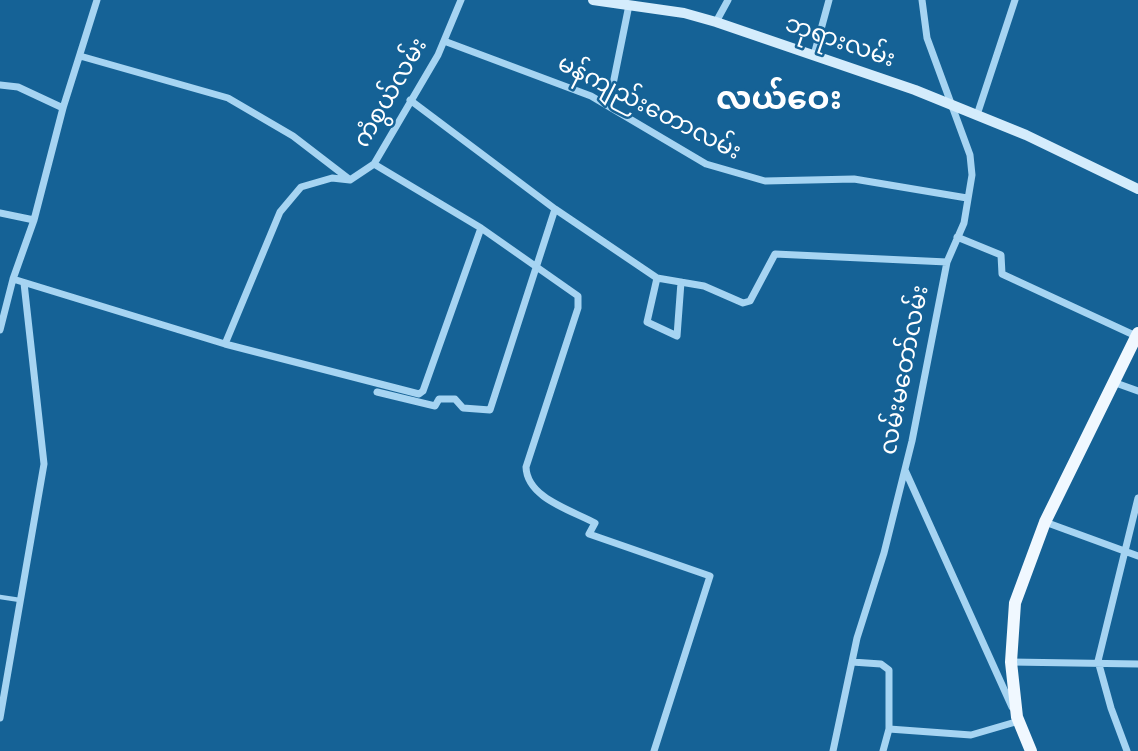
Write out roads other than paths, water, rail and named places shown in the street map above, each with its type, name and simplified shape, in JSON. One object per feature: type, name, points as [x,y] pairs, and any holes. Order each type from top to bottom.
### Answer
[{"type":"main road","points":[[1031,751],[1018,719],[1011,662],[1015,603],[1045,522],[1137,335]]},
{"type":"street","points":[[0,330],[13,279],[34,220],[62,108],[97,0]]},
{"type":"street","name":"ကံစွယ်လမ်း","points":[[225,344],[280,212],[293,193],[320,180],[349,180],[374,164],[444,41],[461,0]]},
{"type":"street","name":"ဘုရားလမ်း","points":[[593,0],[635,4],[716,22],[814,55],[977,115],[1138,189]]},
{"type":"street","points":[[716,22],[729,0]]},
{"type":"street","points":[[814,55],[829,0]]},
{"type":"street","name":"လမ်းမတော်လမ်း","points":[[833,751],[852,662],[905,470],[947,262],[957,237],[972,175],[970,155],[949,104],[928,38],[922,0]]},
{"type":"street","points":[[977,115],[1015,0]]},
{"type":"street","points":[[609,104],[635,4]]},
{"type":"street","name":"မန်ကျည်းတောလမ်း","points":[[444,41],[566,84],[609,104],[674,145],[725,172],[765,181],[854,179],[885,182],[967,198]]},
{"type":"street","points":[[80,56],[209,90],[228,98],[293,136],[349,180]]},
{"type":"street","points":[[0,85],[18,87],[62,108]]},
{"type":"street","points":[[410,100],[555,209],[657,278],[715,290],[743,303],[750,301],[775,254],[947,262]]},
{"type":"street","points":[[374,164],[481,228],[572,290],[579,302],[526,467],[531,485],[540,494],[594,523],[589,534],[710,576],[653,751]]},
{"type":"street","points":[[377,392],[435,406],[439,399],[455,399],[463,408],[489,410],[555,209]]},
{"type":"street","points":[[0,213],[34,220]]},
{"type":"street","points":[[13,279],[225,344],[422,393],[481,228]]},
{"type":"street","points":[[957,237],[1001,255],[1002,274],[1137,335]]},
{"type":"street","points":[[657,278],[647,322],[677,336],[681,282]]},
{"type":"street","points":[[0,718],[44,464],[24,283]]},
{"type":"street","points":[[1113,382],[1138,391]]},
{"type":"street","points":[[889,729],[971,735],[1018,719],[905,470]]},
{"type":"street","points":[[1127,751],[1104,688],[1098,661],[1138,498]]},
{"type":"street","points":[[1045,522],[1138,556]]},
{"type":"street","points":[[1011,662],[1098,661],[1138,664]]},
{"type":"street","points":[[852,662],[888,667],[889,729],[883,751]]},
{"type":"lane","points":[[0,597],[21,600]]},
{"type":"district","name":"လယ်ဝေး","points":[[779,100]]}]
